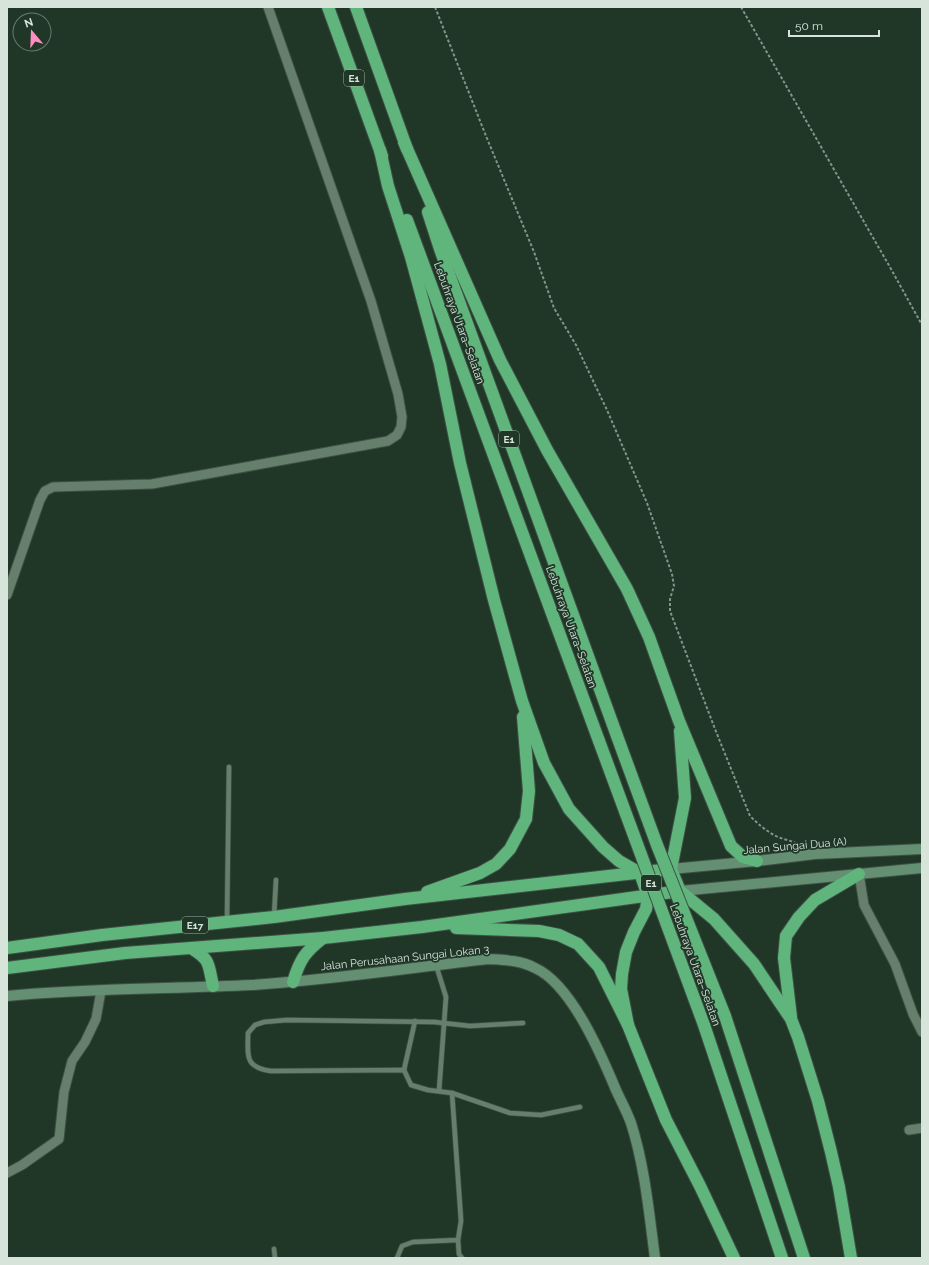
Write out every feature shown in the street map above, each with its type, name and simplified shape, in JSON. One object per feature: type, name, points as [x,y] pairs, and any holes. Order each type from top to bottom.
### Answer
[{"type":"highway","name":"Lebuhraya Utara–Selatan","points":[[328,7],[704,1025],[782,1258]]},
{"type":"highway","name":"Lebuhraya Utara–Selatan","points":[[356,7],[404,142],[440,250],[617,736],[657,845],[725,1016],[804,1258]]},
{"type":"highway","points":[[404,142],[500,360],[551,457],[627,589],[649,637],[680,721],[731,846],[742,856],[757,861]]},
{"type":"highway","points":[[380,150],[388,186],[411,257],[440,364],[460,463],[494,600],[522,701],[544,763],[569,809],[603,847],[619,861],[640,873],[648,896],[646,909],[626,952],[622,974],[621,989],[628,1025]]},
{"type":"highway","points":[[405,899],[480,873],[496,864],[510,848],[526,819],[529,791],[522,701]]},
{"type":"highway","points":[[680,721],[685,798],[671,869],[680,891],[714,919],[754,964],[791,1019],[818,1101],[831,1152],[839,1186],[851,1258]]},
{"type":"highway","points":[[405,899],[671,869]]},
{"type":"highway","points":[[791,1019],[784,958],[786,936],[799,917],[815,900],[859,874]]},
{"type":"highway","points":[[422,926],[680,891]]},
{"type":"highway","name":"E17","points":[[7,948],[102,935],[274,917],[405,899]]},
{"type":"highway","points":[[422,926],[539,931],[559,936],[578,944],[599,967],[628,1025],[666,1120],[700,1186],[734,1258]]},
{"type":"highway","name":"E17","points":[[7,968],[125,953],[323,938],[422,926]]},
{"type":"highway","points":[[294,982],[297,969],[302,958],[309,949],[323,938]]},
{"type":"highway","points":[[191,948],[204,956],[208,963],[213,986]]},
{"type":"main road","name":"Jalan Sungai Dua (A)","points":[[671,869],[815,854],[922,849]]},
{"type":"main road","points":[[680,891],[922,868]]},
{"type":"main road","name":"Jalan Perusahaan Sungai Lokan 3","points":[[7,996],[46,992],[294,982],[488,959],[513,960],[536,968],[554,980],[573,1005],[602,1056],[631,1123],[642,1170],[655,1258]]},
{"type":"street","points":[[7,595],[40,500],[45,491],[54,487],[152,484],[388,441],[397,435],[401,427],[402,417],[398,394],[371,301],[268,7]]},
{"type":"street","points":[[859,874],[864,905],[895,964],[913,1014],[922,1032]]},
{"type":"street","points":[[7,1173],[22,1165],[59,1139],[64,1092],[72,1061],[85,1042],[96,1019],[100,991]]},
{"type":"street","points":[[909,1130],[922,1128]]},
{"type":"lane","points":[[227,922],[229,767]]},
{"type":"lane","points":[[274,917],[276,880]]},
{"type":"lane","points":[[436,965],[446,997],[439,1091]]},
{"type":"lane","points":[[404,1070],[271,1071],[259,1069],[252,1065],[248,1057],[248,1033],[254,1025],[287,1020],[415,1021],[470,1026],[523,1023]]},
{"type":"lane","points":[[415,1021],[404,1070],[411,1085],[428,1090],[452,1094],[510,1113],[541,1115],[580,1107]]},
{"type":"lane","points":[[452,1094],[461,1221],[458,1240],[459,1254],[462,1258]]},
{"type":"lane","points":[[397,1258],[402,1246],[413,1242],[458,1240]]},
{"type":"lane","points":[[274,1248],[274,1258]]},
{"type":"path","points":[[435,7],[534,252],[554,308],[576,346],[607,410],[647,503],[672,574],[674,586],[670,599],[670,611],[750,816],[761,826],[777,836],[792,840],[815,854]]},
{"type":"path","points":[[741,7],[892,269],[922,325]]}]
